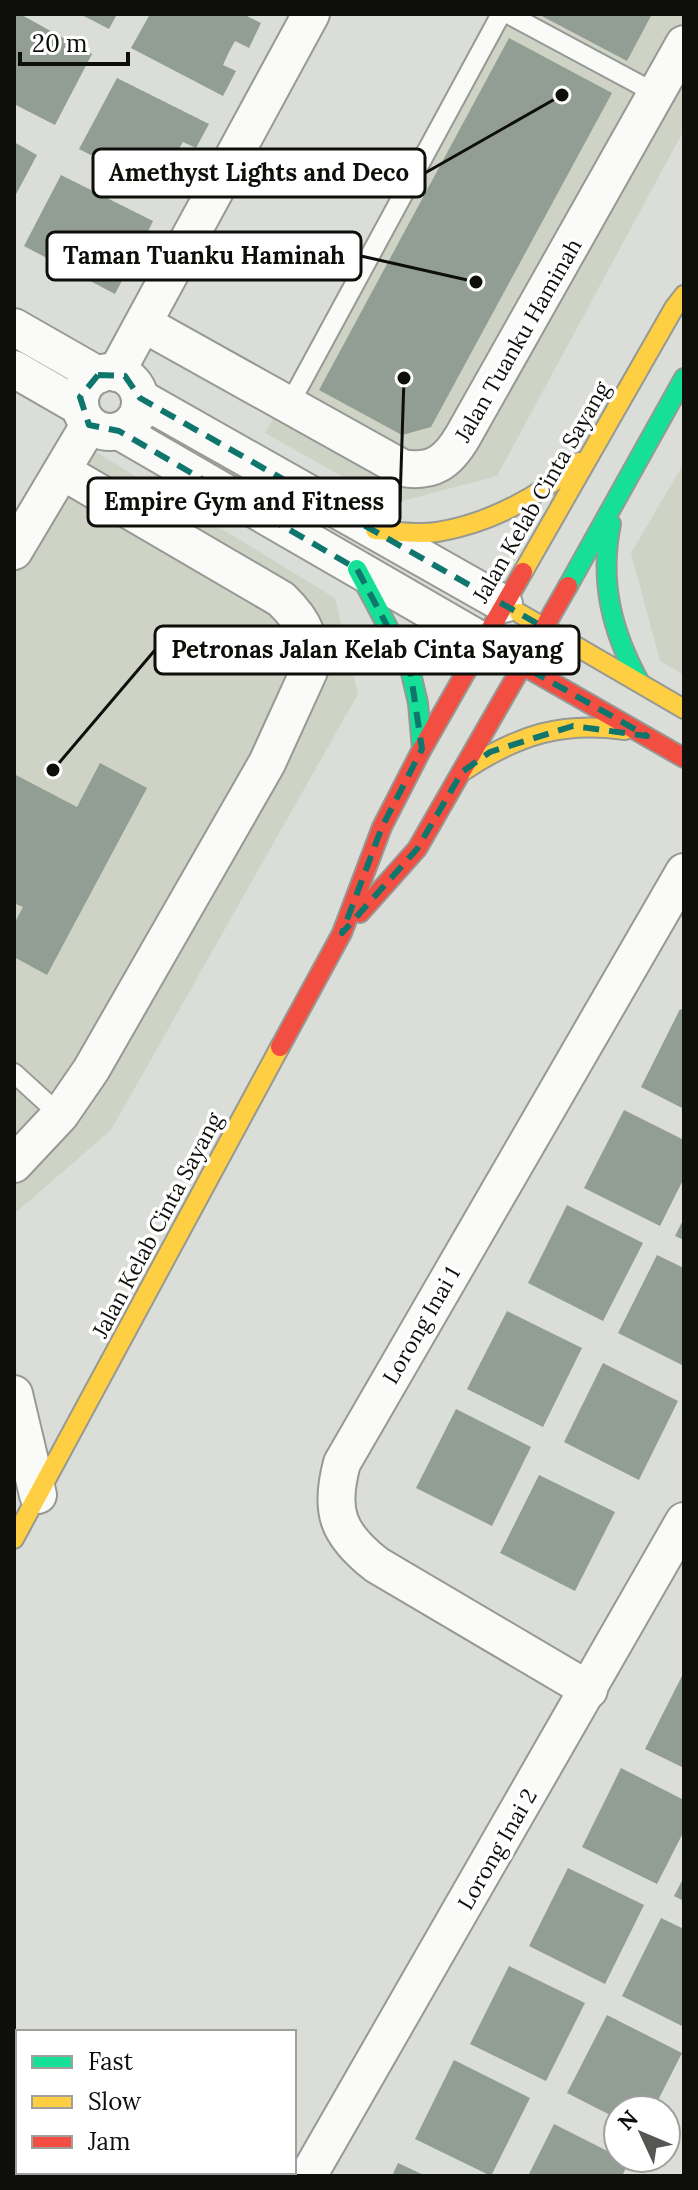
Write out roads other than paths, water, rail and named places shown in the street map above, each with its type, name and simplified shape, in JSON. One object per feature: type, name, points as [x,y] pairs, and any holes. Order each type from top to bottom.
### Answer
[{"type":"main road","name":"Jalan Kelab Cinta Sayang","points":[[14,1539],[342,933],[382,827],[422,749],[684,295]]},
{"type":"main road","name":"Jalan Kelab Cinta Sayang","points":[[342,933],[417,849],[684,378]]},
{"type":"main road","points":[[375,530],[435,532],[495,516],[549,488],[596,447]]},
{"type":"main road","points":[[633,470],[618,499],[605,563],[613,627],[624,656],[640,683]]},
{"type":"main road","points":[[357,569],[410,669],[418,703],[422,749]]},
{"type":"main road","points":[[504,604],[684,709]]},
{"type":"main road","points":[[482,641],[684,758]]},
{"type":"main road","points":[[462,772],[490,752],[519,738],[549,729],[598,726],[647,736]]},
{"type":"street","points":[[96,421],[135,418],[118,382],[144,324],[311,14]]},
{"type":"street","name":"Jalan Tuanku Haminah","points":[[144,324],[402,468],[420,471],[440,464],[452,455],[684,44]]},
{"type":"street","points":[[14,327],[118,382],[504,604]]},
{"type":"street","points":[[14,369],[96,421],[482,641]]},
{"type":"street","points":[[96,421],[83,388],[118,382]]},
{"type":"street","points":[[14,551],[96,421]]},
{"type":"street","points":[[14,1164],[60,1115],[128,1007],[267,763],[309,671],[306,629],[281,599],[62,471]]},
{"type":"street","name":"Lorong Inai 1","points":[[589,1690],[365,1556],[354,1547],[338,1521],[334,1492],[342,1463],[684,872]]},
{"type":"street","points":[[14,1394],[38,1495]]},
{"type":"street","name":"Lorong Inai 2","points":[[308,2176],[684,1521]]},
{"type":"lane","points":[[289,405],[501,14]]},
{"type":"lane","points":[[508,14],[657,94]]},
{"type":"lane","points":[[14,1073],[60,1115]]},
{"type":"place","name":"Amethyst Lights and Deco","points":[[562,95]]},
{"type":"place","name":"Taman Tuanku Haminah","points":[[476,282]]},
{"type":"place","name":"Empire Gym and Fitness","points":[[404,378]]},
{"type":"place","name":"Petronas Jalan Kelab Cinta Sayang","points":[[53,770]]}]
